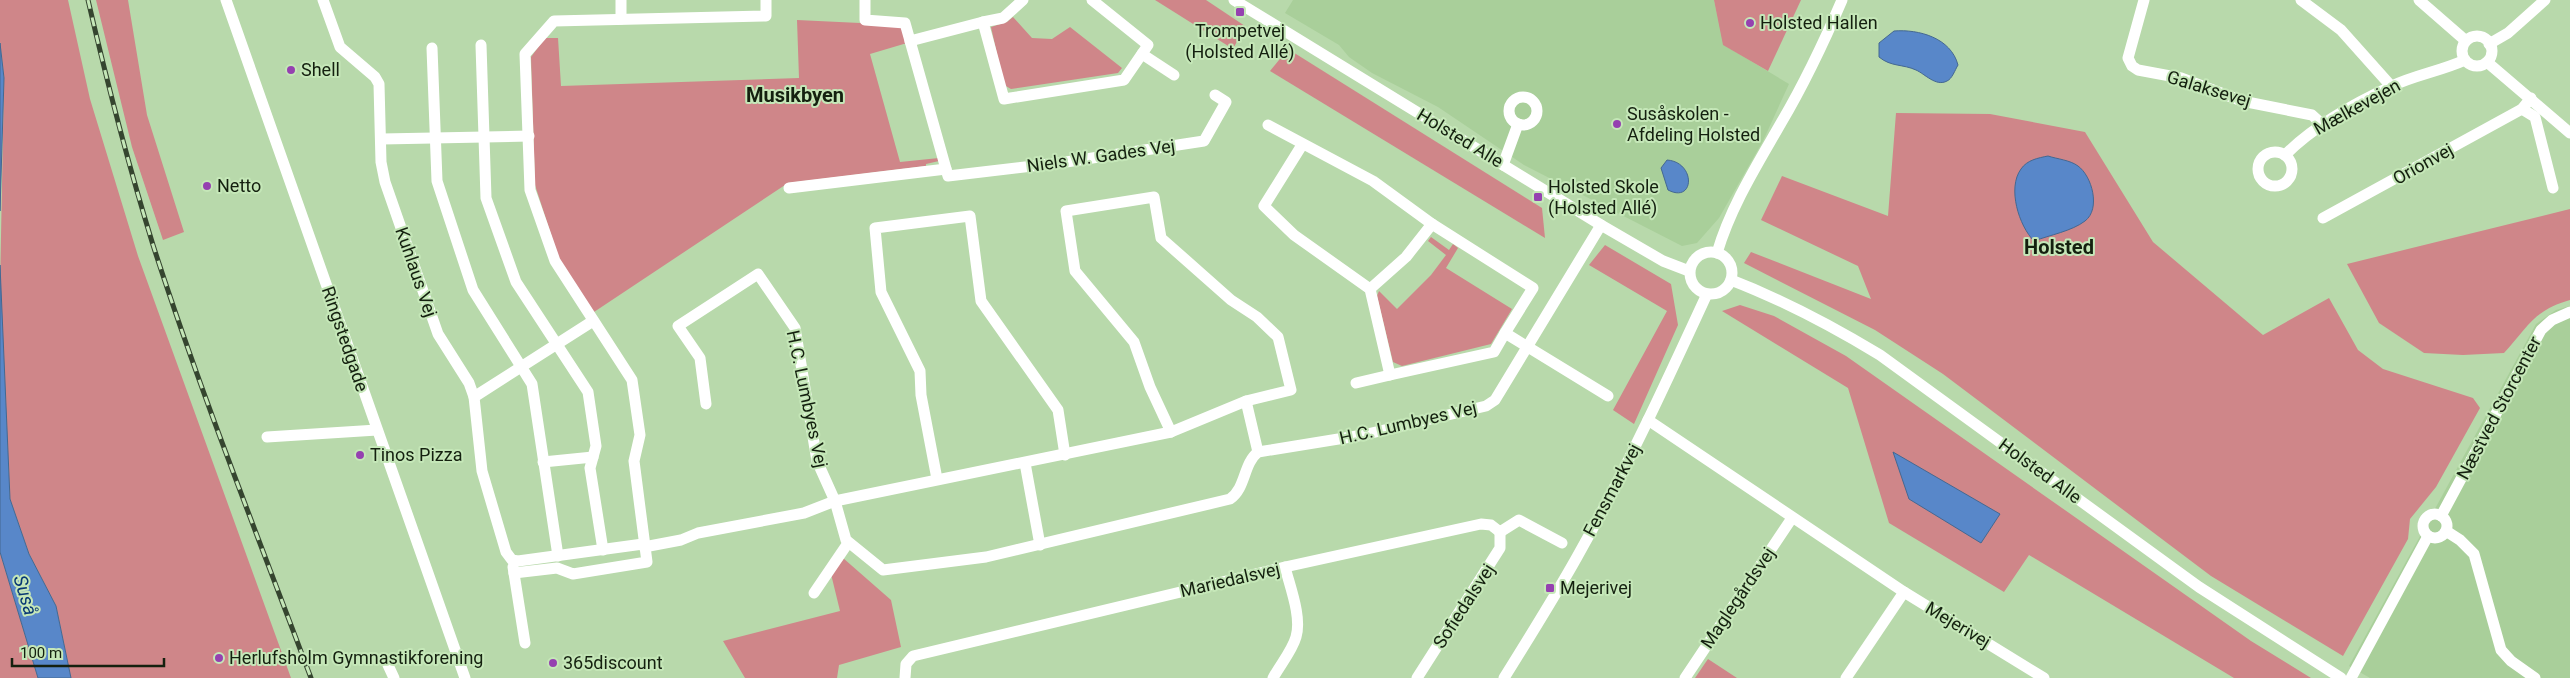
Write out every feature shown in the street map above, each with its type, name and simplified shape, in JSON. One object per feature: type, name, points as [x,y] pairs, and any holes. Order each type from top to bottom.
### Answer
[{"type":"street","name":"Ringstedgade","points":[[226,0],[465,678]]},
{"type":"street","name":"Kuhlaus Vej","points":[[323,0],[340,47],[375,77],[378,84],[382,139],[381,162],[385,182],[438,334],[469,383],[474,397],[482,471],[506,552],[512,560],[525,643]]},
{"type":"street","points":[[621,0],[621,19]]},
{"type":"street","points":[[514,573],[557,568],[573,574],[647,562],[634,461],[640,435],[632,380],[555,261],[530,190],[525,54],[554,20],[766,16],[766,0]]},
{"type":"street","points":[[865,0],[864,20],[906,23],[946,169]]},
{"type":"street","points":[[910,41],[1003,18],[1023,0]]},
{"type":"street","points":[[983,22],[1004,99],[1124,80],[1148,45],[1092,0]]},
{"type":"street","name":"Holsted Alle","points":[[1234,0],[1601,225],[1662,261],[1689,271]]},
{"type":"street","points":[[1717,253],[1723,233],[1739,198],[1798,91],[1842,0]]},
{"type":"street","name":"Galaksevej","points":[[2144,0],[2128,58],[2132,66],[2138,70],[2181,78],[2242,101],[2312,115],[2322,125]]},
{"type":"street","points":[[2302,0],[2341,30],[2391,86]]},
{"type":"street","points":[[2420,0],[2466,41]]},
{"type":"street","points":[[2489,44],[2508,33],[2545,0]]},
{"type":"street","points":[[2479,37],[2489,44],[2491,54],[2487,62],[2473,66],[2465,60],[2462,52],[2466,41],[2479,37]]},
{"type":"street","points":[[481,45],[486,198],[509,268],[588,392],[596,446],[590,468],[603,550]]},
{"type":"street","points":[[432,48],[436,181],[473,290],[532,384],[558,556]]},
{"type":"street","points":[[1142,54],[1174,74]]},
{"type":"street","name":"Mælkevejen","points":[[2285,155],[2301,139],[2322,125],[2391,86],[2465,60]]},
{"type":"street","points":[[2487,62],[2570,133]]},
{"type":"street","name":"Niels W. Gades Vej","points":[[789,188],[946,169],[948,176],[1066,162],[1204,141],[1226,102],[1215,95]]},
{"type":"street","name":"Orionvej","points":[[2323,218],[2522,109],[2531,98]]},
{"type":"street","points":[[2522,109],[2535,118],[2552,188]]},
{"type":"street","points":[[1503,164],[1518,124]]},
{"type":"street","points":[[1268,125],[1302,145],[1373,181],[1432,224],[1533,288],[1494,352],[1356,383]]},
{"type":"street","points":[[382,139],[529,136]]},
{"type":"street","points":[[1302,145],[1264,206],[1294,234],[1370,289],[1390,376]]},
{"type":"street","points":[[512,560],[682,540],[698,534],[804,513],[835,501],[1171,432],[1246,401],[1291,390],[1278,337],[1256,317],[1231,300],[1161,238],[1154,197],[1066,211],[1075,271],[1134,342],[1150,386],[1171,432]]},
{"type":"street","points":[[937,479],[922,395],[920,371],[881,292],[875,228],[970,216],[981,301],[1058,410],[1065,455]]},
{"type":"street","points":[[1370,289],[1406,257],[1432,224]]},
{"type":"street","name":"H.C. Lumbyes Vej","points":[[1258,452],[1363,435],[1486,406],[1495,400],[1601,225]]},
{"type":"street","points":[[1711,252],[1717,253],[1723,256],[1730,266],[1730,280],[1721,292],[1707,294],[1695,288],[1689,271],[1698,256],[1711,252]]},
{"type":"street","name":"H.C. Lumbyes Vej","points":[[706,404],[700,358],[678,326],[758,274],[795,328],[817,461],[835,501],[848,543]]},
{"type":"street","name":"Holsted Alle","points":[[1730,280],[1792,307],[1846,334],[1880,355],[2199,587],[2341,678]]},
{"type":"street","name":"Fensmarkvej","points":[[1504,678],[1577,557],[1648,420],[1707,294]]},
{"type":"street","name":"Næstved Storcenter","points":[[2441,516],[2541,330],[2552,320],[2570,312]]},
{"type":"street","points":[[474,397],[593,321]]},
{"type":"street","points":[[1506,333],[1608,396]]},
{"type":"street","points":[[814,593],[848,543],[883,570],[986,557],[1230,499],[1238,491],[1250,460],[1258,452],[1246,401]]},
{"type":"street","name":"Mejerivej","points":[[1648,420],[1904,592],[2044,678]]},
{"type":"street","points":[[267,438],[377,430]]},
{"type":"street","points":[[543,462],[593,457]]},
{"type":"street","points":[[1025,463],[1040,545]]},
{"type":"street","points":[[2433,514],[2441,516],[2446,522],[2446,531],[2438,538],[2428,536],[2423,529],[2424,521],[2433,514]]},
{"type":"street","name":"Maglegårdsvej","points":[[1684,678],[1792,518]]},
{"type":"street","points":[[1500,532],[1519,520],[1562,543]]},
{"type":"street","name":"Mariedalsvej","points":[[905,678],[906,664],[913,656],[1285,567],[1481,524],[1491,525],[1500,532]]},
{"type":"street","points":[[2446,531],[2460,540],[2474,554],[2501,650],[2511,661],[2535,678]]},
{"type":"street","name":"Sofiedalsvej","points":[[1418,678],[1500,548],[1500,532]]},
{"type":"street","points":[[2351,678],[2428,536]]},
{"type":"street","points":[[1272,678],[1294,644],[1297,632],[1297,621],[1285,567]]},
{"type":"street","points":[[1847,678],[1904,592]]},
{"type":"street","points":[[388,665],[394,678]]},
{"type":"shaded area","points":[[0,0],[68,0],[90,99],[138,256],[291,678],[71,678],[56,606],[29,554],[10,499],[0,289],[4,78],[0,42]]},
{"type":"shaded area","points":[[96,0],[128,0],[147,115],[184,232],[163,240],[132,147]]},
{"type":"shaded area","points":[[1155,0],[1206,0],[1245,26],[1233,49]]},
{"type":"shaded area","name":"Susåskolen - Afdeling Holsted","points":[[1293,0],[1714,0],[1724,45],[1789,84],[1763,141],[1719,218],[1697,243],[1682,246],[1524,165],[1438,107],[1372,73],[1349,57],[1339,45],[1285,13]]},
{"type":"shaded area","points":[[1714,0],[1801,0],[1768,71],[1723,45]]},
{"type":"shaded area","points":[[1013,17],[1032,38],[1052,39],[1070,27],[1122,68],[1118,73],[1011,89],[1004,85],[991,27],[1007,22]]},
{"type":"shaded area","points":[[797,20],[902,25],[907,43],[870,54],[900,162],[939,158],[939,161],[926,164],[926,166],[788,183],[594,312],[560,262],[535,185],[531,57],[545,38],[558,38],[561,86],[799,78]]},
{"type":"shaded area","points":[[1288,49],[1542,208],[1545,238],[1270,71]]},
{"type":"shaded area","points":[[1896,113],[1990,114],[2085,132],[2153,242],[2263,335],[2329,298],[2358,350],[2383,369],[2473,398],[2480,408],[2436,487],[2410,519],[2408,539],[2343,656],[2211,576],[1943,374],[1875,330],[1744,263],[1751,252],[1871,299],[1858,266],[1761,220],[1782,176],[1888,216]]},
{"type":"shaded area","points":[[2570,209],[2570,300],[2540,314],[2504,353],[2463,355],[2424,353],[2379,323],[2347,264]]},
{"type":"shaded area","points":[[1431,237],[1449,250],[1453,244],[1458,248],[1446,268],[1512,309],[1491,344],[1402,366],[1393,362],[1377,296],[1379,291],[1397,309],[1431,275],[1446,255],[1428,241]]},
{"type":"shaded area","points":[[1605,245],[1671,284],[1678,325],[1634,424],[1613,410],[1667,311],[1589,265]]},
{"type":"shaded area","points":[[1740,305],[1774,316],[1846,356],[2251,641],[2311,678],[2234,678],[2029,555],[2004,592],[1889,523],[1848,388],[1722,311]]},
{"type":"shaded area","points":[[2570,306],[2570,678],[2370,678],[2349,666],[2536,324],[2556,310]]},
{"type":"shaded area","points":[[0,552],[38,678],[0,678]]},
{"type":"shaded area","points":[[843,558],[891,600],[901,647],[839,665],[837,678],[745,678],[723,641],[840,611],[831,574]]},
{"type":"shaded area","points":[[1708,659],[1737,678],[1695,678]]},
{"type":"water","points":[[1894,31],[1914,32],[1933,37],[1949,48],[1958,65],[1950,78],[1943,82],[1935,81],[1916,70],[1893,64],[1879,57],[1879,43]]},
{"type":"water","points":[[0,43],[4,78],[0,211]]},
{"type":"water","points":[[2048,156],[2071,162],[2083,171],[2091,185],[2094,201],[2093,209],[2090,216],[2080,224],[2034,241],[2020,217],[2015,196],[2015,186],[2017,177],[2026,163]]},
{"type":"water","points":[[1667,160],[1676,162],[1687,174],[1687,187],[1683,192],[1677,193],[1668,190],[1661,168]]},
{"type":"water","name":"Suså","points":[[0,265],[10,499],[29,554],[56,606],[71,678],[38,678],[0,552]]},
{"type":"water","points":[[1893,452],[2000,514],[1981,543],[1909,499]]},
{"type":"railway","points":[[88,0],[118,123],[171,300],[209,408],[311,678]]},
{"type":"place","name":"Trompetvej (Holsted Allé)","points":[[1240,12]]},
{"type":"place","name":"Holsted Hallen","points":[[1750,23]]},
{"type":"place","name":"Shell","points":[[291,70]]},
{"type":"place","name":"Susåskolen - Afdeling Holsted","points":[[1617,124]]},
{"type":"place","name":"Netto","points":[[207,186]]},
{"type":"place","name":"Holsted Skole (Holsted Allé)","points":[[1538,197]]},
{"type":"place","name":"Tinos Pizza","points":[[360,455]]},
{"type":"place","name":"Mejerivej","points":[[1550,588]]},
{"type":"place","name":"Herlufsholm Gymnastikforening","points":[[219,658]]},
{"type":"place","name":"365discount","points":[[553,663]]},
{"type":"district","name":"Musikbyen","points":[[795,95]]},
{"type":"district","name":"Holsted","points":[[2059,247]]}]
